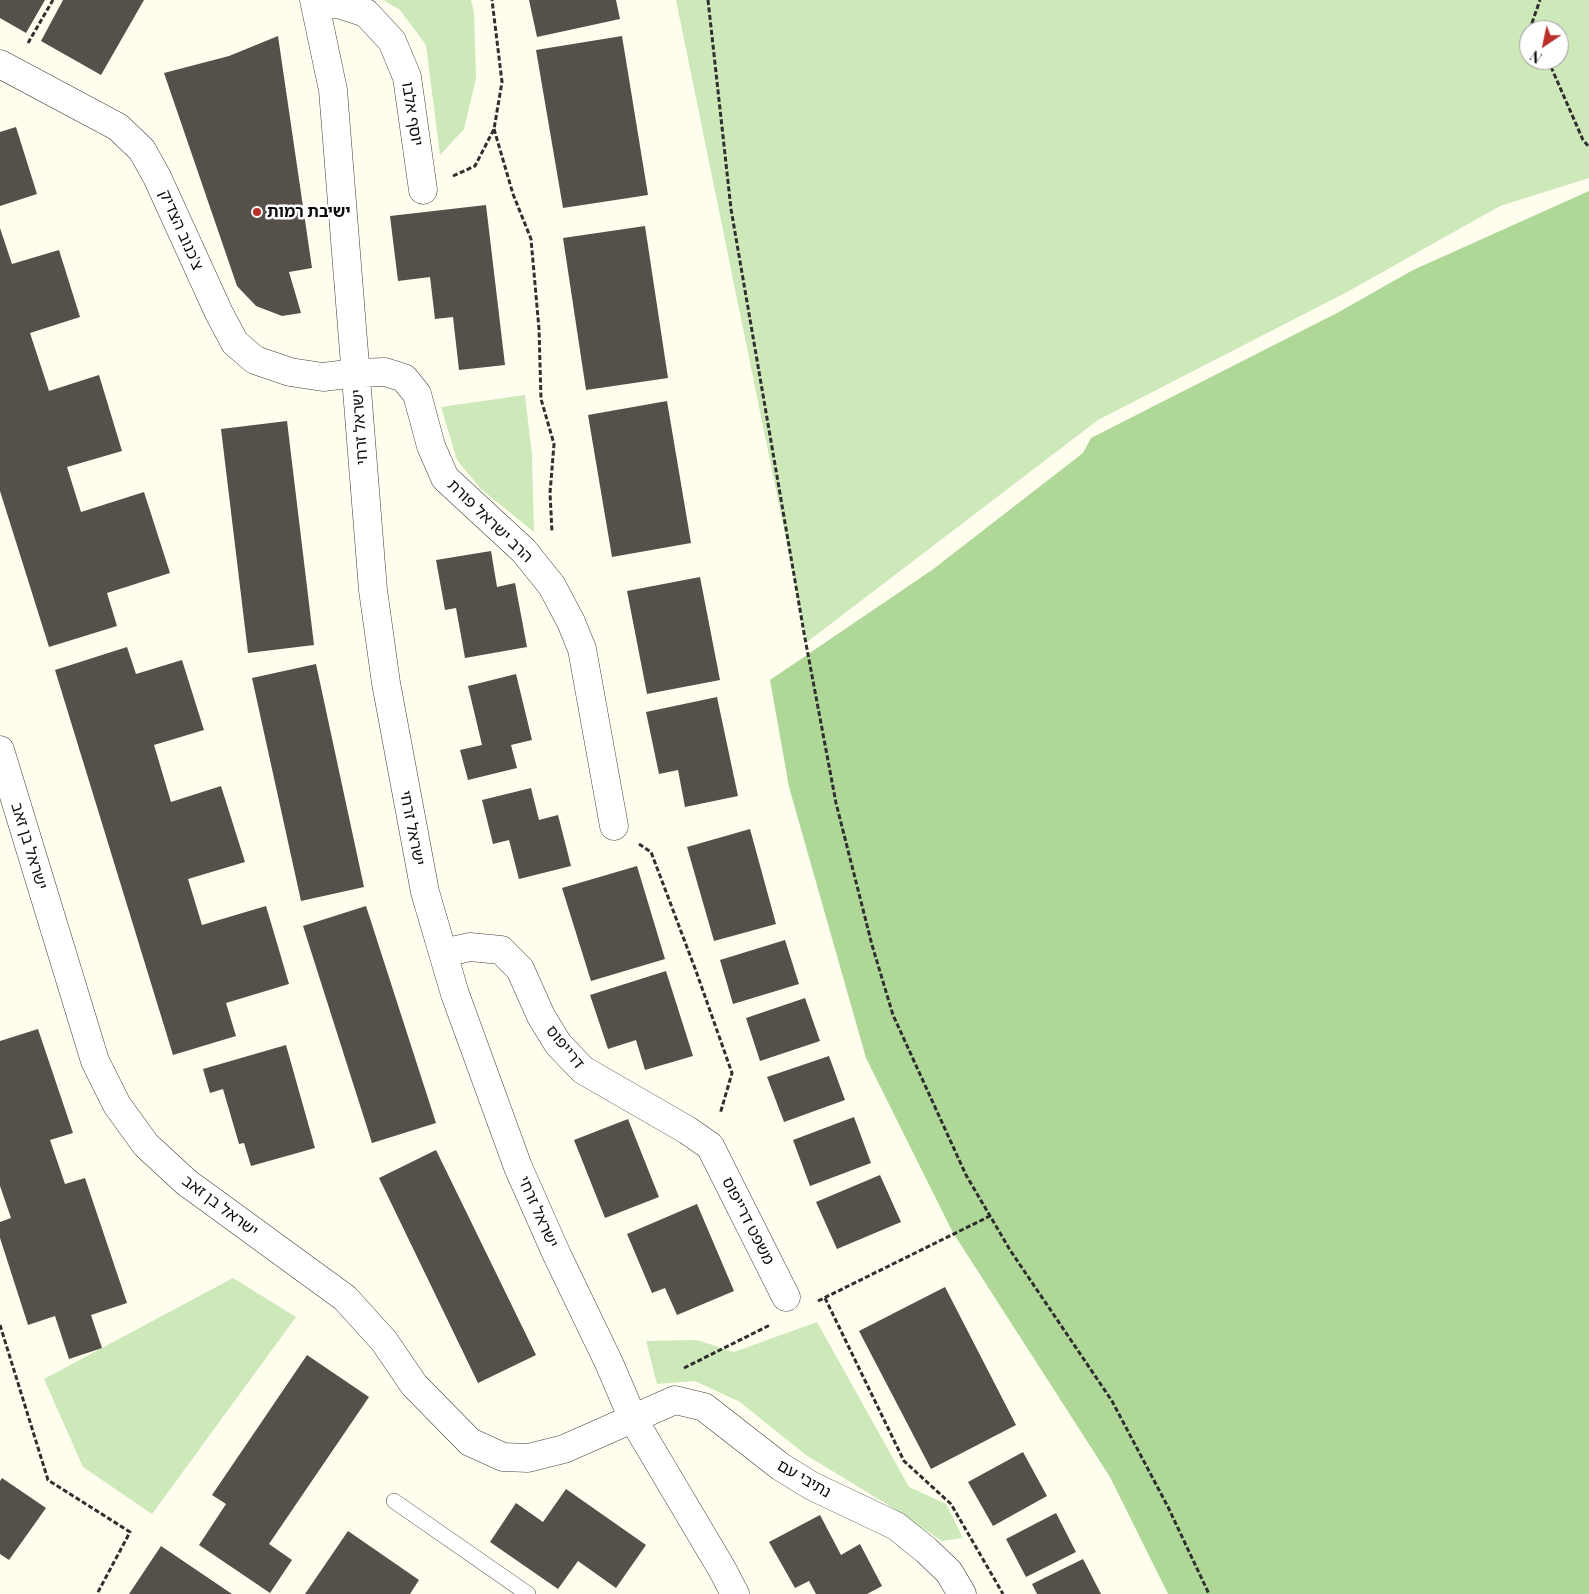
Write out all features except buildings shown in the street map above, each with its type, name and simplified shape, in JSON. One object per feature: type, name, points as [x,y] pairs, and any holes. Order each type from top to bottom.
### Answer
[{"type":"street","name":"יוסף אלבו","points":[[315,3],[338,4],[366,13],[392,41],[407,77],[423,190]]},
{"type":"street","name":"ישראל זרחי","points":[[315,3],[333,90],[373,590],[386,683],[425,892],[455,994],[518,1167],[633,1419],[735,1594]]},
{"type":"street","name":"צ'כנוב הצדיק","points":[[6,67],[118,128],[142,150],[157,177],[219,313],[235,343],[255,360],[290,372],[323,377],[356,372]]},
{"type":"street","name":"הרב ישראל פורת","points":[[356,372],[385,372],[404,378],[417,394],[431,446],[445,478],[524,551],[552,586],[571,622],[582,649],[614,826]]},
{"type":"street","name":"ישראל בן זאב","points":[[0,750],[95,1061],[117,1105],[146,1145],[186,1182],[345,1298],[384,1341],[414,1384],[470,1442],[503,1457],[528,1458],[564,1450],[633,1419]]},
{"type":"street","name":"דרייפוס","points":[[443,953],[470,947],[501,950],[520,969],[541,1016],[558,1044],[583,1070],[687,1130],[710,1146]]},
{"type":"street","name":"משפט דרייפוס","points":[[710,1146],[786,1297]]},
{"type":"street","name":"נתיבי עם","points":[[633,1419],[676,1400],[704,1407],[781,1467],[812,1486],[896,1526],[950,1572],[962,1594]]},
{"type":"lane","points":[[394,1501],[528,1594]]},
{"type":"path","points":[[6,67],[53,0]]},
{"type":"path","points":[[423,190],[475,166],[494,129],[502,82],[492,0]]},
{"type":"path","points":[[708,0],[732,209],[804,633],[836,803],[872,945],[893,1015],[966,1175],[1010,1250],[1112,1401],[1168,1507],[1210,1594]]},
{"type":"path","points":[[1533,20],[1540,0]]},
{"type":"path","points":[[1552,70],[1583,140],[1589,147]]},
{"type":"path","points":[[494,129],[512,194],[531,239],[539,329],[541,399],[554,444],[550,493],[552,538]]},
{"type":"path","points":[[614,826],[652,852],[732,1073],[710,1146]]},
{"type":"path","points":[[825,1298],[904,1461],[950,1504],[1003,1594]]},
{"type":"path","points":[[0,1325],[48,1480],[130,1532],[96,1594]]},
{"type":"green space","points":[[383,0],[471,0],[474,12],[476,78],[464,129],[440,155],[426,45],[400,10]]},
{"type":"green space","points":[[676,0],[1589,0],[1589,178],[1500,206],[1347,292],[1098,420],[807,642]]},
{"type":"green space","points":[[1589,191],[1589,1594],[1168,1594],[1110,1477],[952,1231],[866,1058],[789,787],[770,680],[932,570],[1083,453],[1091,438],[1337,313],[1413,270]]},
{"type":"green space","points":[[525,395],[532,455],[534,532],[481,489],[457,460],[441,407]]},
{"type":"green space","points":[[233,1278],[296,1317],[152,1514],[83,1467],[44,1379]]},
{"type":"green space","points":[[817,1322],[909,1487],[946,1504],[963,1538],[942,1541],[885,1503],[806,1455],[740,1402],[695,1381],[657,1384],[646,1341],[697,1340],[734,1352]]},
{"type":"place","name":"ישיבת רמות","points":[[257,212]]}]
